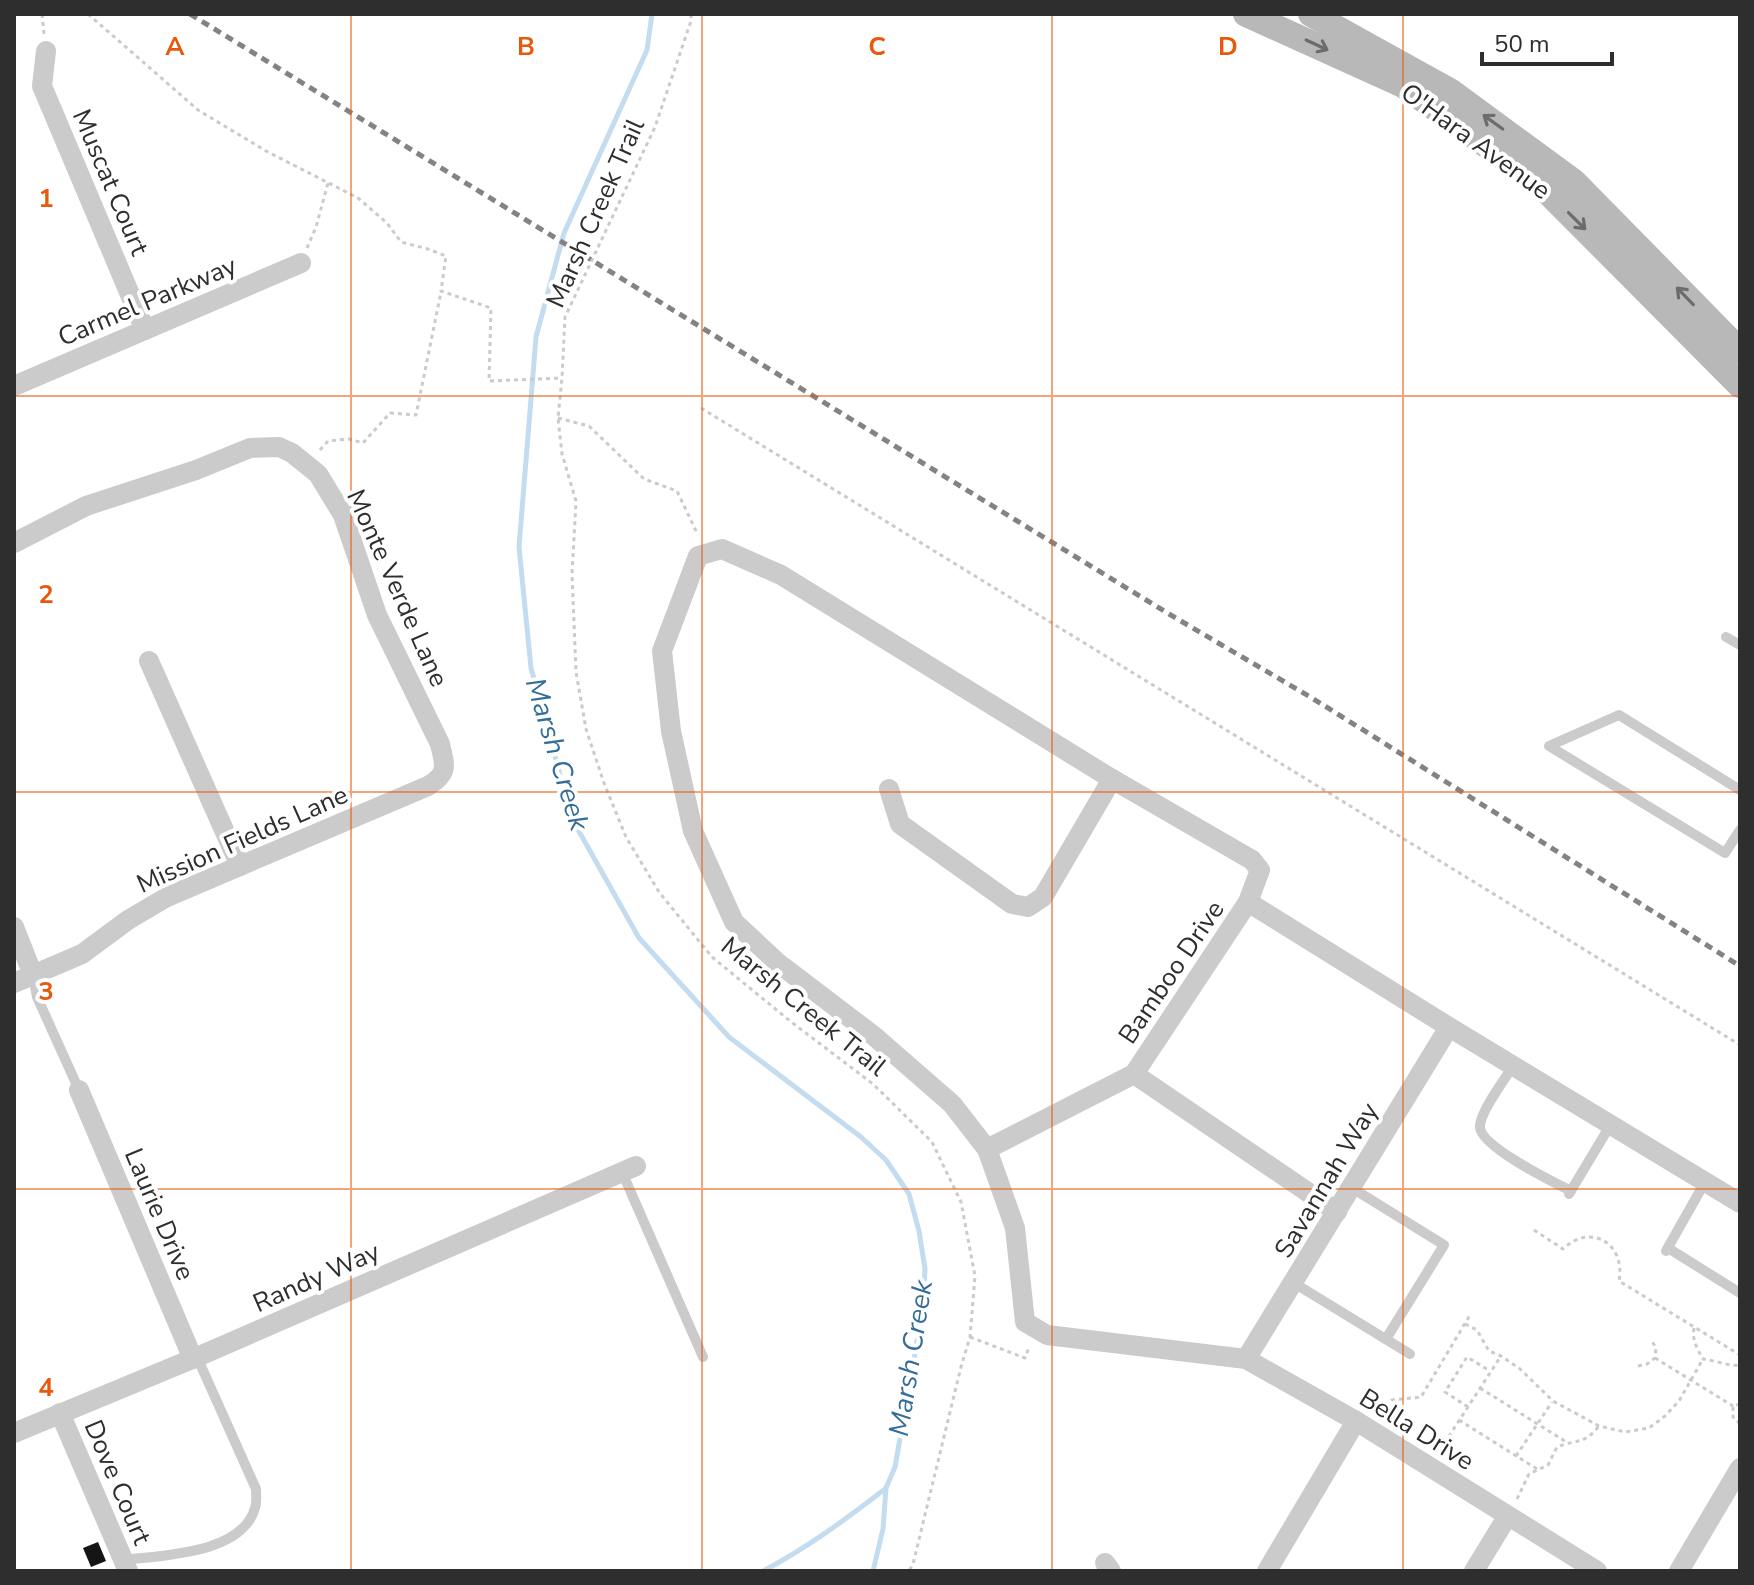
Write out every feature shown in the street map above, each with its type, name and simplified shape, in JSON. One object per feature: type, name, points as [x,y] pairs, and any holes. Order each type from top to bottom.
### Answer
[{"type":"street","name":"O'Hara Avenue","points":[[1246,14],[1403,85],[1538,182],[1740,385]]},
{"type":"street","name":"O'Hara Avenue","points":[[1311,14],[1450,91],[1574,182],[1740,351]]},
{"type":"street","name":"Muscat Court","points":[[46,51],[42,86],[145,330]]},
{"type":"street","name":"Carmel Parkway","points":[[14,386],[301,263]]},
{"type":"street","name":"Monte Verde Lane","points":[[14,543],[86,506],[196,470],[250,448],[279,447],[292,453],[318,474],[343,515],[377,615],[440,744],[445,765]]},
{"type":"street","points":[[1036,1328],[1025,1322],[1015,1228],[987,1149],[952,1104],[874,1036],[778,963],[734,922],[693,831],[671,731],[662,651],[698,556],[722,549],[781,575],[1112,779],[1252,860],[1260,870],[1248,902]]},
{"type":"street","points":[[149,661],[240,866]]},
{"type":"street","name":"Mission Fields Lane","points":[[24,979],[82,954],[128,920],[167,897],[428,786],[440,779],[445,765]]},
{"type":"street","points":[[889,789],[900,824],[1012,904],[1028,907],[1043,897],[1112,779]]},
{"type":"street","name":"Bamboo Drive","points":[[987,1149],[1134,1074],[1248,902],[1740,1203]]},
{"type":"street","points":[[14,927],[24,979]]},
{"type":"street","name":"Savannah Way","points":[[1246,1359],[1449,1027]]},
{"type":"street","points":[[1134,1074],[1337,1212]]},
{"type":"street","name":"Laurie Drive","points":[[79,1090],[195,1358]]},
{"type":"street","name":"Randy Way","points":[[14,1433],[195,1358],[629,1169]]},
{"type":"street","name":"Bella Drive","points":[[1036,1328],[1047,1335],[1246,1359],[1363,1426],[1597,1571]]},
{"type":"street","name":"Dove Court","points":[[60,1413],[126,1566]]},
{"type":"street","points":[[1267,1571],[1363,1426]]},
{"type":"street","points":[[1679,1571],[1740,1468]]},
{"type":"street","points":[[1474,1571],[1507,1517]]},
{"type":"lane","points":[[1726,637],[1740,645]]},
{"type":"lane","points":[[1740,790],[1619,715],[1549,746],[1725,853],[1740,830]]},
{"type":"lane","points":[[24,979],[37,997],[79,1090]]},
{"type":"lane","points":[[1513,1066],[1490,1100],[1479,1124],[1481,1134],[1500,1150],[1570,1194],[1611,1124]]},
{"type":"lane","points":[[629,1169],[703,1357]]},
{"type":"lane","points":[[1705,1182],[1666,1250],[1740,1293]]},
{"type":"lane","points":[[1352,1188],[1444,1245],[1386,1339]]},
{"type":"lane","points":[[1294,1283],[1410,1354]]},
{"type":"lane","points":[[126,1566],[215,1545],[233,1537],[245,1527],[256,1507],[256,1489],[195,1358]]},
{"type":"path","points":[[88,14],[198,110],[266,151],[358,198],[387,223],[401,242],[446,256],[416,415],[390,413],[363,443],[349,439],[328,441],[306,464]]},
{"type":"path","name":"Marsh Creek Trail","points":[[691,14],[655,127],[565,317],[558,418],[562,454],[576,501],[572,574],[576,672],[586,729],[604,783],[626,837],[659,892],[712,957],[873,1084],[932,1142],[961,1202],[975,1276],[970,1337],[909,1571]]},
{"type":"path","points":[[301,263],[316,227],[328,183]]},
{"type":"path","points":[[441,291],[491,308],[489,381],[562,378]]},
{"type":"path","points":[[701,408],[1740,1045]]},
{"type":"path","points":[[558,418],[589,426],[644,479],[677,491],[707,553]]},
{"type":"path","points":[[1534,1230],[1563,1249],[1572,1240],[1591,1235],[1607,1242],[1617,1254],[1621,1270],[1619,1281],[1740,1355]]},
{"type":"path","points":[[1363,1426],[1392,1400],[1421,1397],[1470,1315]]},
{"type":"path","points":[[1465,1324],[1477,1330],[1489,1351],[1520,1369],[1553,1401],[1599,1426],[1625,1432],[1649,1428],[1665,1416],[1679,1401],[1703,1359]]},
{"type":"path","points":[[970,1337],[1025,1358],[1036,1328]]},
{"type":"path","points":[[1694,1328],[1696,1348],[1703,1359],[1736,1367],[1740,1365]]},
{"type":"path","points":[[1638,1366],[1655,1358],[1656,1348],[1652,1341]]},
{"type":"path","points":[[1429,1467],[1501,1356]]},
{"type":"path","points":[[1468,1407],[1445,1392],[1467,1357],[1490,1371]]},
{"type":"path","points":[[1655,1358],[1733,1406],[1740,1404]]},
{"type":"path","points":[[1480,1388],[1568,1443]]},
{"type":"path","points":[[1516,1456],[1553,1401]]},
{"type":"path","points":[[1733,1406],[1733,1417],[1740,1424]]},
{"type":"path","points":[[1459,1420],[1537,1469]]},
{"type":"path","points":[[1507,1517],[1529,1474],[1548,1465],[1557,1447],[1591,1437],[1599,1426]]},
{"type":"building","points":[[98,1542],[106,1561],[91,1567],[83,1548]]},
{"type":"waterway","name":"Marsh Creek","points":[[652,14],[647,50],[564,233],[536,337],[519,547],[531,668],[572,819],[639,938],[729,1037],[861,1137],[886,1160],[909,1194],[925,1269],[922,1313],[895,1467],[886,1488],[883,1529],[873,1571]]},
{"type":"waterway","points":[[763,1571],[811,1543],[885,1489]]},
{"type":"railway","points":[[190,14],[1169,614],[1312,698],[1740,966]]}]
